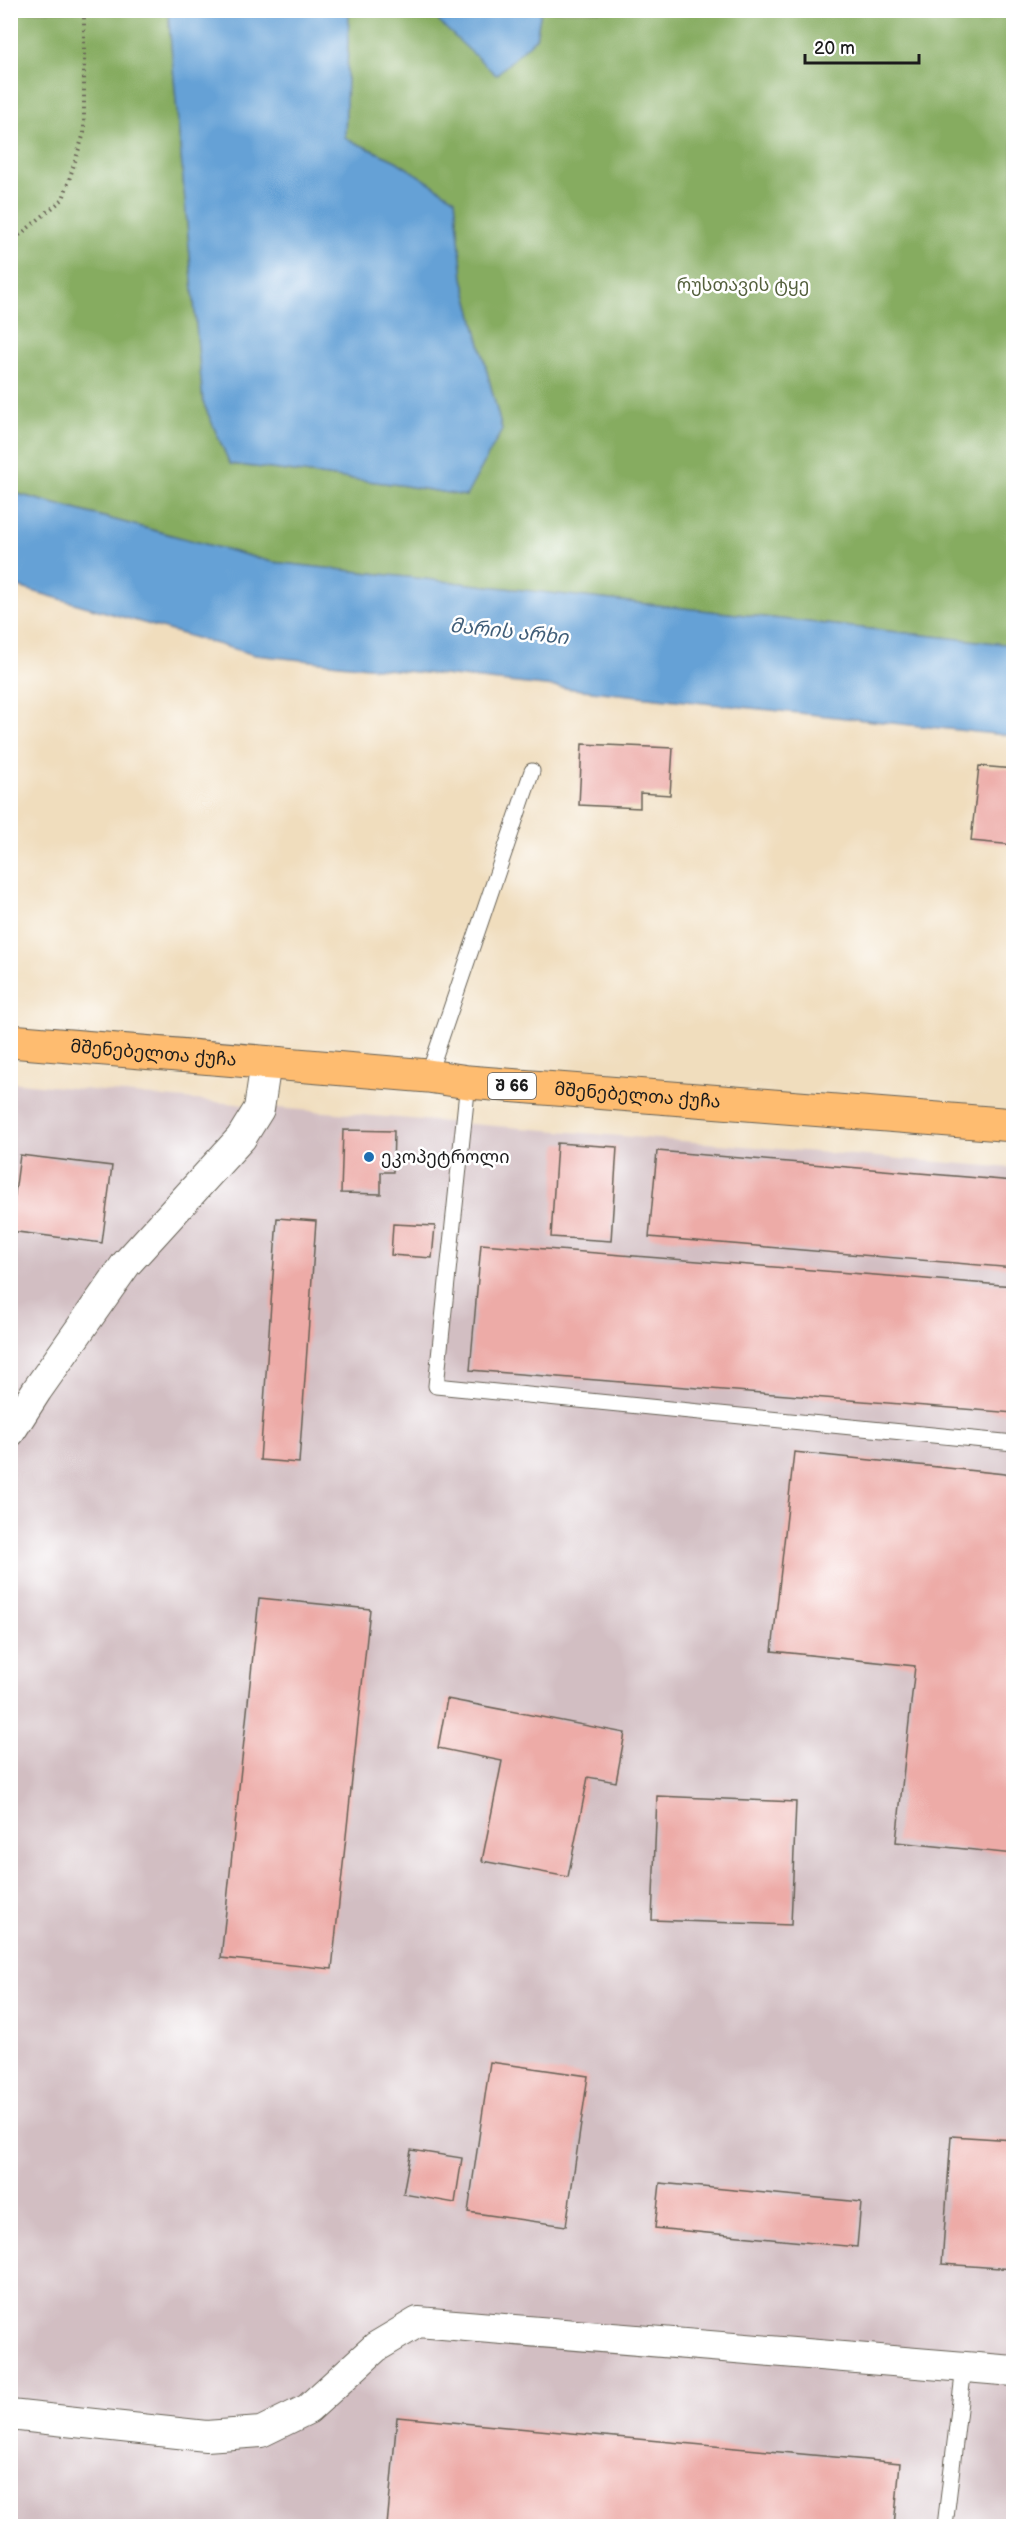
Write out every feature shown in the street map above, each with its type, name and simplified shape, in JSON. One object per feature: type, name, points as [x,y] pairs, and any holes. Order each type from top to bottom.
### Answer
[{"type":"main road","name":"მშენებელთა ქუჩა","points":[[10,1041],[428,1076],[468,1082],[1014,1125]]},
{"type":"street","points":[[10,1432],[126,1264],[241,1138],[259,1109],[266,1062]]},
{"type":"street","points":[[10,2415],[206,2436],[261,2432],[308,2409],[376,2347],[418,2322],[1014,2371]]},
{"type":"lane","points":[[428,1076],[532,771]]},
{"type":"lane","points":[[468,1082],[436,1386],[1014,1443]]},
{"type":"lane","points":[[945,2526],[964,2367]]},
{"type":"path","points":[[10,243],[63,199],[84,133],[84,10]]},
{"type":"shaded area","points":[[10,1082],[289,1109],[1013,1168],[1013,2526],[11,2526]]},
{"type":"green space","name":"რუსთავის ტყე","points":[[10,11],[168,11],[203,402],[230,464],[400,485],[466,496],[502,430],[463,278],[455,200],[396,161],[345,138],[349,11],[438,11],[439,22],[536,38],[541,11],[1013,11],[1013,645],[272,562],[11,492]]},
{"type":"water","points":[[438,10],[541,11],[536,38],[496,75],[439,22]]},
{"type":"water","points":[[168,11],[349,11],[345,138],[396,161],[455,199],[463,278],[502,430],[466,496],[400,485],[230,464],[203,402]]},
{"type":"water","name":"მარის არხი","points":[[10,492],[272,562],[1013,645],[1013,736],[255,655],[11,585]]},
{"type":"building","points":[[582,744],[673,748],[670,795],[640,793],[640,808],[579,805]]},
{"type":"building","points":[[979,766],[1014,769],[1014,845],[971,841]]},
{"type":"building","points":[[343,1130],[394,1131],[393,1172],[381,1172],[381,1194],[341,1193]]},
{"type":"building","points":[[557,1143],[617,1147],[611,1241],[551,1237]]},
{"type":"building","points":[[657,1151],[1014,1181],[1014,1268],[649,1237]]},
{"type":"building","points":[[20,1155],[112,1166],[102,1243],[10,1231]]},
{"type":"building","points":[[277,1218],[316,1221],[299,1463],[260,1460]]},
{"type":"building","points":[[393,1224],[435,1226],[432,1258],[391,1255]]},
{"type":"building","points":[[481,1244],[1014,1286],[1014,1413],[470,1370]]},
{"type":"building","points":[[794,1452],[1014,1475],[1014,1854],[896,1842],[915,1666],[772,1651]]},
{"type":"building","points":[[259,1598],[370,1609],[332,1969],[221,1958]]},
{"type":"building","points":[[447,1699],[625,1733],[616,1782],[588,1777],[568,1877],[482,1861],[502,1761],[438,1748]]},
{"type":"building","points":[[657,1796],[796,1802],[791,1925],[652,1920]]},
{"type":"building","points":[[490,2062],[588,2076],[566,2226],[468,2212]]},
{"type":"building","points":[[951,2136],[1014,2140],[1014,2269],[942,2264]]},
{"type":"building","points":[[411,2150],[462,2158],[455,2203],[403,2194]]},
{"type":"building","points":[[660,2183],[861,2202],[857,2247],[655,2228]]},
{"type":"building","points":[[397,2417],[900,2463],[894,2526],[387,2526]]},
{"type":"place","name":"ეკოპეტროლი","points":[[369,1157]]}]
